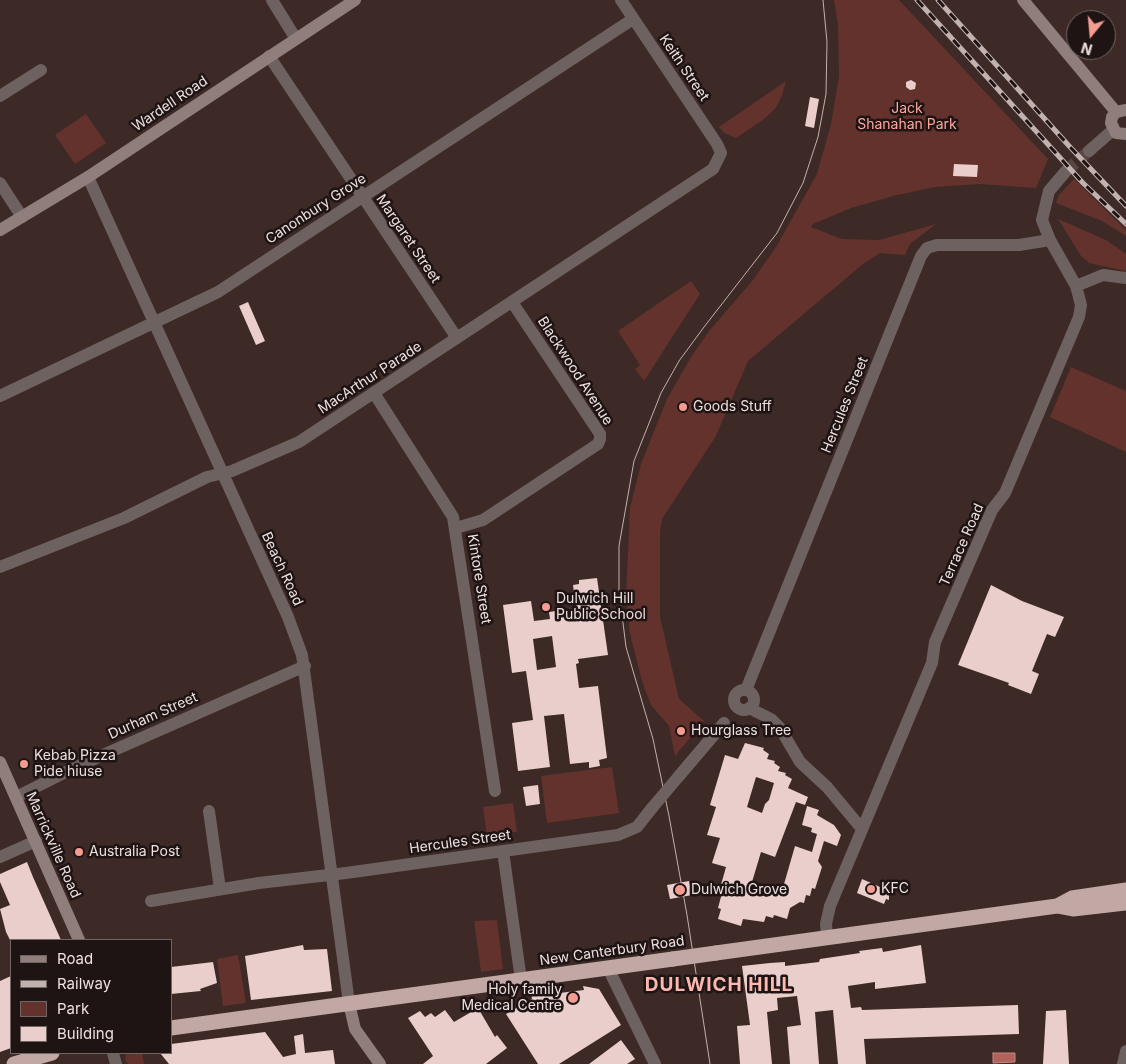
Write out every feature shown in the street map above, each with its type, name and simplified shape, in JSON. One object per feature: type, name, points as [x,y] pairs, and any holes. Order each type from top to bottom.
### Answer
[{"type":"highway","name":"New Canterbury Road","points":[[1057,906],[1072,898],[1126,890]]},
{"type":"highway","name":"New Canterbury Road","points":[[172,1028],[1057,906],[1073,909],[1126,902]]},
{"type":"highway","points":[[14,1064],[49,1054]]},
{"type":"main road","name":"Wardell Road","points":[[0,230],[88,177],[355,0]]},
{"type":"main road","points":[[1023,0],[1121,111],[1111,120],[1113,130],[1120,134],[1126,134]]},
{"type":"main road","name":"Marrickville Road","points":[[0,762],[79,939]]},
{"type":"main road","points":[[349,1003],[355,1028],[380,1064]]},
{"type":"street","points":[[272,0],[296,39]]},
{"type":"street","name":"Keith Street","points":[[621,0],[721,153]]},
{"type":"street","name":"Canonbury Grove","points":[[0,396],[218,292],[633,19]]},
{"type":"street","name":"Margaret Street","points":[[270,56],[457,338]]},
{"type":"street","points":[[0,96],[41,70]]},
{"type":"street","points":[[1088,150],[1113,130]]},
{"type":"street","name":"MacArthur Parade","points":[[0,567],[124,518],[207,477],[232,471],[300,442],[713,169],[721,153]]},
{"type":"street","name":"Terrace Road","points":[[827,938],[828,914],[932,663],[935,642],[992,510],[1005,493],[1079,317],[1081,305],[1076,286],[1050,240],[1042,220],[1046,199],[1054,183],[1066,171]]},
{"type":"street","name":"Beach Road","points":[[88,177],[298,641],[305,666],[349,1003]]},
{"type":"street","points":[[0,182],[22,217]]},
{"type":"street","name":"Hercules Street","points":[[862,829],[827,787],[800,762],[780,728],[770,719],[749,708],[754,698],[746,690],[922,256],[927,248],[937,244],[1020,245],[1050,240]]},
{"type":"street","points":[[1076,286],[1103,275],[1126,278]]},
{"type":"street","name":"Blackwood Avenue","points":[[456,528],[483,520],[598,444],[600,434],[512,302]]},
{"type":"street","name":"Kintore Street","points":[[374,393],[450,511],[456,528],[495,791]]},
{"type":"street","name":"Durham Street","points":[[16,797],[78,766],[305,666]]},
{"type":"street","name":"Hercules Street","points":[[151,901],[220,889],[625,833],[637,827],[724,723]]},
{"type":"street","points":[[209,811],[220,889]]},
{"type":"street","points":[[0,857],[36,841]]},
{"type":"street","points":[[503,851],[521,980]]},
{"type":"street","points":[[608,968],[655,1064]]},
{"type":"street","points":[[1123,1064],[1126,1051]]},
{"type":"green space","name":"Jack Shanahan Park","points":[[834,0],[899,0],[1048,159],[1036,188],[980,184],[935,187],[851,208],[813,224],[811,227],[842,239],[879,240],[936,224],[910,244],[905,255],[880,253],[863,264],[748,361],[716,436],[662,519],[660,532],[660,617],[679,699],[704,721],[675,756],[669,726],[651,705],[642,681],[630,634],[626,596],[630,508],[641,464],[667,399],[691,357],[709,331],[753,280],[776,247],[817,174],[831,124],[839,76],[838,24]]},
{"type":"green space","points":[[786,81],[782,96],[775,109],[764,119],[736,138],[724,133],[719,127]]},
{"type":"green space","points":[[86,114],[106,143],[75,164],[55,135]]},
{"type":"green space","points":[[1074,179],[1126,230],[1126,236],[1102,221],[1056,203],[1059,195]]},
{"type":"green space","points":[[1058,219],[1106,240],[1126,254],[1126,271],[1089,263],[1081,256]]},
{"type":"green space","points":[[691,281],[700,294],[644,381],[635,369],[640,365],[618,331]]},
{"type":"green space","points":[[1071,367],[1126,391],[1126,452],[1050,417]]},
{"type":"green space","points":[[612,767],[619,813],[547,823],[541,776]]},
{"type":"green space","points":[[513,803],[517,832],[487,836],[483,807]]},
{"type":"green space","points":[[497,920],[503,969],[481,972],[474,921]]},
{"type":"green space","points":[[238,955],[246,1003],[223,1006],[217,959]]},
{"type":"green space","points":[[126,1054],[142,1054],[144,1064],[128,1064],[125,1060]]},
{"type":"shaded area","points":[[993,1053],[1015,1053],[1015,1062],[993,1063]]},
{"type":"building","points":[[911,80],[916,83],[915,89],[910,90],[906,87],[906,82]]},
{"type":"building","points":[[810,97],[819,99],[814,128],[805,126]]},
{"type":"building","points":[[954,164],[978,165],[977,177],[953,176]]},
{"type":"building","points":[[248,302],[265,341],[256,345],[239,306]]},
{"type":"building","points":[[597,578],[608,655],[578,659],[579,663],[576,664],[579,688],[598,686],[607,758],[599,760],[600,766],[589,768],[589,762],[570,764],[564,714],[544,716],[550,767],[518,771],[512,723],[533,720],[526,671],[512,673],[503,605],[531,601],[534,621],[550,619],[549,612],[576,608],[573,585],[579,584],[579,580]],"holes":[[[552,636],[556,667],[537,670],[533,639]]]},
{"type":"building","points":[[991,585],[1022,601],[1064,617],[1055,637],[1047,634],[1032,671],[1039,674],[1031,694],[1008,685],[1009,683],[958,665]]},
{"type":"building","points":[[745,743],[764,748],[763,750],[769,754],[767,759],[775,761],[774,763],[780,767],[778,771],[786,773],[785,775],[792,779],[788,788],[808,797],[805,805],[796,802],[775,857],[761,852],[749,892],[767,897],[770,888],[782,891],[795,846],[812,852],[817,834],[811,832],[812,828],[802,825],[807,806],[819,810],[817,815],[834,825],[841,835],[837,846],[824,841],[818,861],[822,867],[815,889],[812,888],[810,896],[806,895],[804,903],[800,902],[790,908],[787,919],[774,915],[773,918],[766,916],[764,922],[743,919],[741,926],[718,919],[721,909],[718,908],[722,893],[719,892],[726,867],[712,863],[720,838],[707,835],[716,807],[710,805],[725,755],[738,759]],"holes":[[[756,777],[774,783],[769,800],[765,804],[762,813],[747,807]]]},
{"type":"building","points":[[538,785],[540,804],[526,806],[523,787]]},
{"type":"building","points":[[27,862],[61,939],[10,940],[0,909],[10,905],[0,882],[0,874]]},
{"type":"building","name":"KFC","points":[[862,879],[889,891],[889,900],[886,899],[884,904],[857,893]]},
{"type":"building","points":[[689,881],[692,895],[670,899],[667,885]]},
{"type":"building","points":[[303,945],[304,950],[327,949],[332,991],[251,1000],[245,956]]},
{"type":"building","points":[[921,945],[926,983],[875,989],[875,982],[848,986],[851,1008],[861,1007],[862,1010],[1018,1005],[1019,1034],[864,1039],[866,1064],[838,1064],[833,1010],[815,1012],[819,1064],[790,1064],[787,1027],[801,1025],[797,996],[777,998],[778,1010],[767,1012],[772,1064],[740,1064],[737,1026],[750,1025],[742,966],[785,962],[785,966],[819,962],[820,959],[860,953],[859,951],[882,948],[883,952]]},
{"type":"building","points":[[213,962],[217,983],[200,989],[201,991],[172,994],[172,967]]},
{"type":"building","points":[[10,976],[10,1048],[0,1052],[0,981]]},
{"type":"building","points":[[583,986],[599,989],[621,1025],[559,1064],[538,1064],[506,1014],[532,999],[531,993],[543,992],[543,995],[584,990]]},
{"type":"building","points":[[478,1008],[495,1037],[497,1035],[507,1048],[486,1064],[423,1064],[433,1056],[408,1018],[420,1011],[425,1017],[431,1013],[435,1017],[445,1010],[454,1022]]},
{"type":"building","points":[[1066,1010],[1069,1064],[1043,1064],[1046,1011]]},
{"type":"building","points":[[265,1032],[283,1057],[296,1054],[294,1036],[303,1034],[305,1053],[333,1050],[335,1064],[169,1064],[161,1054],[172,1054],[172,1044]]},
{"type":"building","points":[[621,1040],[635,1059],[627,1064],[589,1064]]},
{"type":"tunnel","points":[[1066,171],[1089,151]]},
{"type":"tram line","points":[[710,1064],[687,915],[669,816],[653,739],[626,647],[619,591],[619,546],[634,461],[661,393],[679,361],[777,233],[803,183],[818,137],[826,94],[827,42],[823,0]]},
{"type":"railway","points":[[917,0],[1083,183],[1126,224]]},
{"type":"railway","points":[[938,0],[1070,147],[1126,206]]},
{"type":"place","name":"Goods Stuff","points":[[683,407]]},
{"type":"place","name":"Dulwich Hill Public School","points":[[546,607]]},
{"type":"place","name":"Hourglass Tree","points":[[681,731]]},
{"type":"place","name":"Kebab Pizza Pide hiuse","points":[[24,764]]},
{"type":"place","name":"Australia Post","points":[[79,852]]},
{"type":"place","name":"KFC","points":[[871,889]]},
{"type":"place","name":"Dulwich Grove","points":[[680,890]]},
{"type":"place","name":"Holy family Medical Centre","points":[[573,998]]},
{"type":"district","name":"DULWICH HILL","points":[[719,985]]}]
